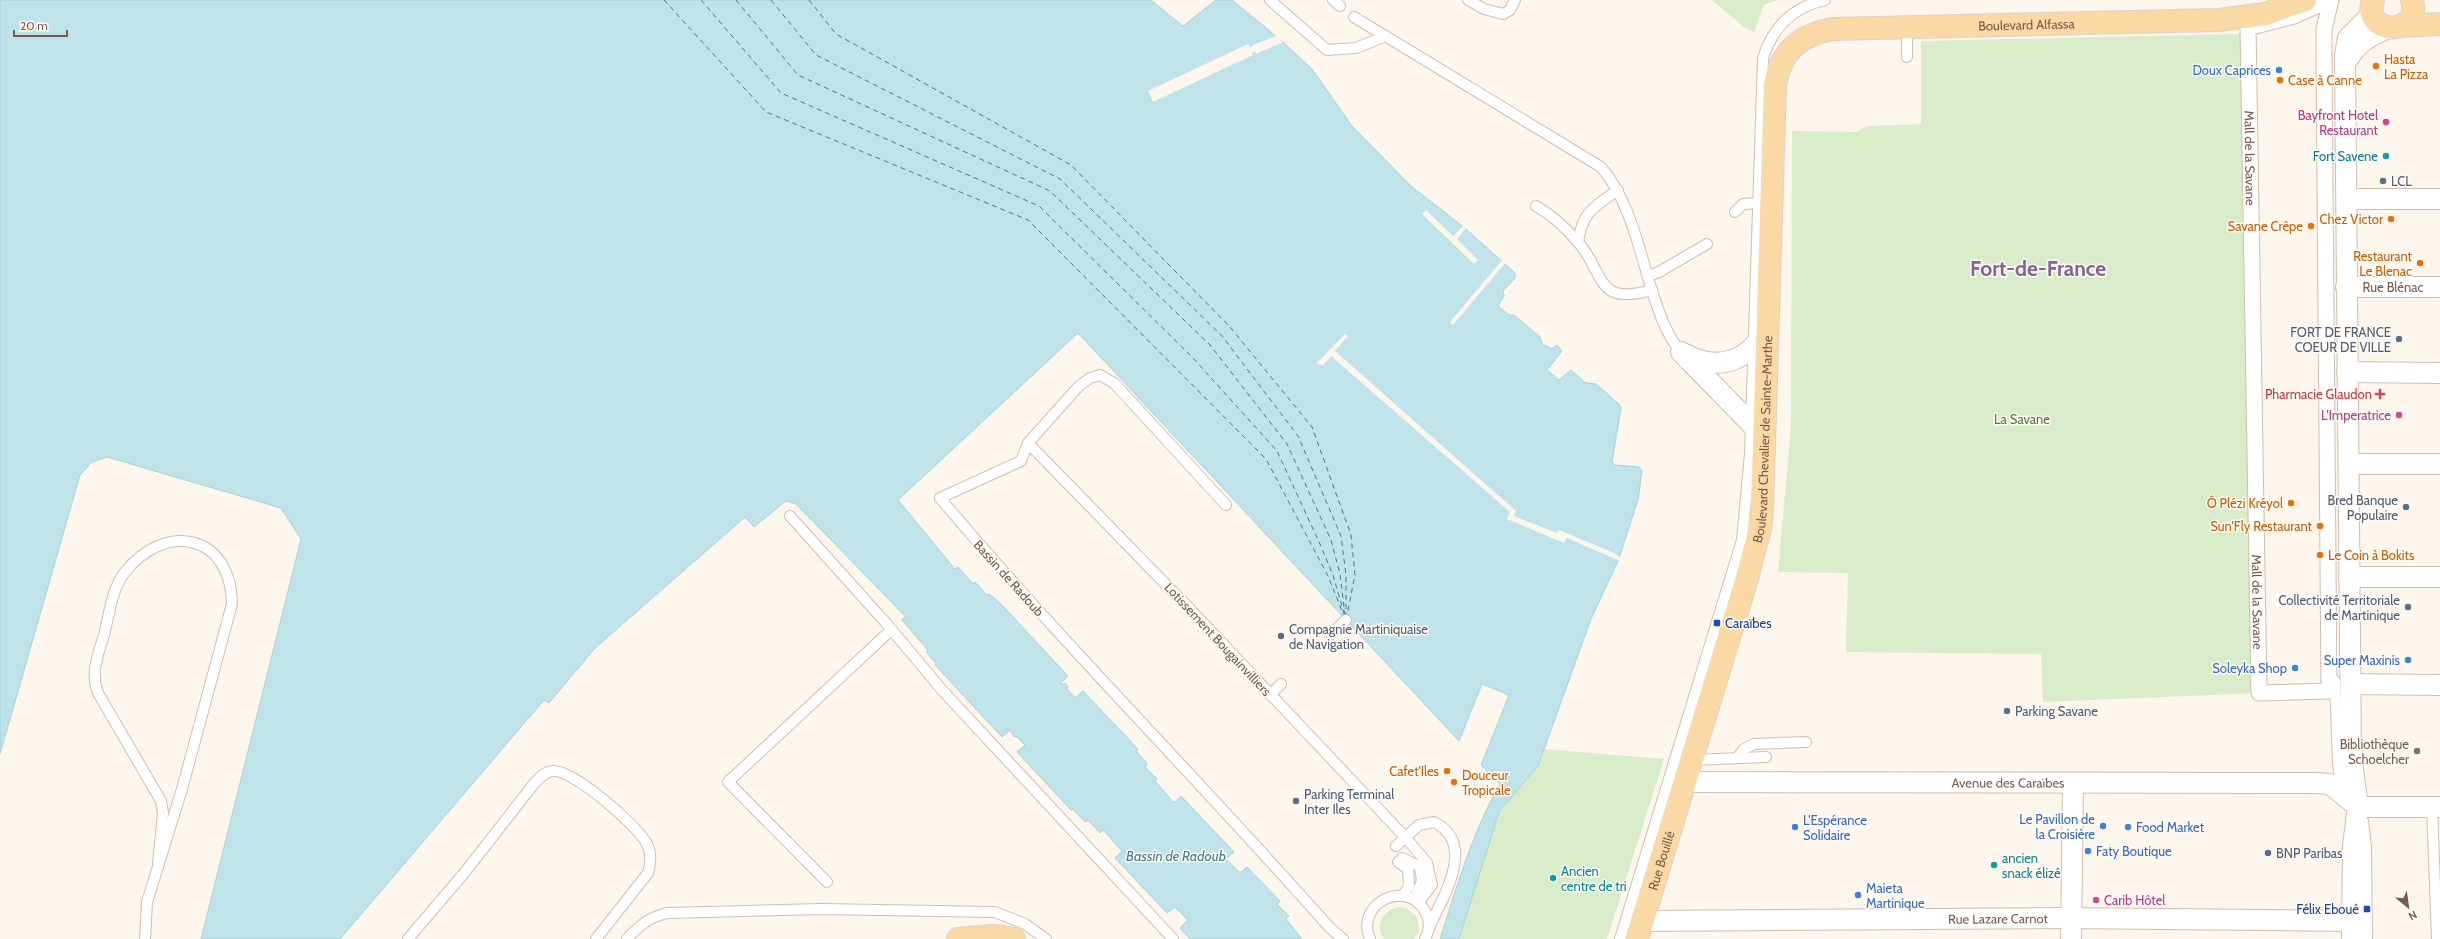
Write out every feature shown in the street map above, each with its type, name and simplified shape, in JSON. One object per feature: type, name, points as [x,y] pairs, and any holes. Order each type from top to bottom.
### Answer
[{"type":"main road","name":"Boulevard Alfassa","points":[[1775,85],[1779,66],[1787,53],[1797,42],[1832,29],[2219,20],[2265,14],[2305,0]]},
{"type":"main road","points":[[2395,27],[2411,17],[2413,11],[2412,0]]},
{"type":"main road","points":[[2372,7],[2379,24],[2395,27],[2440,24]]},
{"type":"main road","name":"Boulevard Chevalier de Sainte-Marthe","points":[[1685,782],[1756,545],[1762,510],[1758,432],[1768,325],[1775,85]]},
{"type":"main road","name":"Rue Bouillé","points":[[1640,930],[1685,782]]},
{"type":"main road","points":[[958,939],[993,936],[1014,939]]},
{"type":"street","name":"Mall de la Savane","points":[[2330,0],[2324,29],[2329,691],[2259,693],[2248,28],[2294,16],[2330,0]]},
{"type":"street","points":[[2352,930],[2353,845],[2358,807],[2342,778],[2351,684],[2345,64],[2348,38],[2372,7]]},
{"type":"street","points":[[2345,64],[2361,42],[2374,34],[2395,27]]},
{"type":"street","points":[[2347,199],[2440,199]]},
{"type":"street","name":"Rue Blénac","points":[[2346,287],[2440,287]]},
{"type":"street","points":[[1681,352],[1698,360],[1714,363],[1731,360],[1754,347],[1768,325]]},
{"type":"street","points":[[1681,352],[1758,432]]},
{"type":"street","points":[[2347,372],[2440,373]]},
{"type":"street","points":[[2348,464],[2440,464]]},
{"type":"street","points":[[2349,578],[2440,577]]},
{"type":"street","points":[[2351,684],[2440,685]]},
{"type":"street","name":"Avenue des Caraïbes","points":[[1685,782],[2073,783],[2342,778]]},
{"type":"street","points":[[2071,939],[2073,783]]},
{"type":"street","points":[[2358,807],[2436,807]]},
{"type":"street","name":"Rue Lazare Carnot","points":[[1640,930],[2071,918],[2352,930]]},
{"type":"lane","points":[[1270,0],[1327,50],[1356,48],[1386,36]]},
{"type":"lane","points":[[1468,0],[1484,9],[1503,14],[1510,10],[1515,0]]},
{"type":"lane","points":[[1620,939],[1742,540],[1748,490],[1758,432],[1754,347],[1759,203],[1760,109],[1765,52],[1776,30],[1789,16],[1802,7],[1825,0]]},
{"type":"lane","points":[[2339,0],[2329,27],[2328,55],[2331,168],[2335,685],[2338,764],[2342,778]]},
{"type":"lane","points":[[1354,17],[1601,167],[1614,182],[1618,190],[1662,320],[1681,352]]},
{"type":"lane","points":[[1907,27],[1907,57]]},
{"type":"lane","points":[[1578,242],[1579,230],[1586,215],[1618,190]]},
{"type":"lane","points":[[1735,212],[1743,204],[1759,203]]},
{"type":"lane","points":[[1536,206],[1549,213],[1578,242],[1602,282],[1612,292],[1621,296],[1635,295],[1652,290]]},
{"type":"lane","points":[[1648,276],[1659,272],[1707,244]]},
{"type":"lane","points":[[1028,443],[1079,386],[1090,378],[1100,375],[1114,383],[1226,505]]},
{"type":"lane","name":"Bassin de Radoub","points":[[1028,443],[1021,460],[940,498],[983,550],[1246,832],[1341,939]]},
{"type":"lane","name":"Lotissement Bougainvilliers","points":[[1028,443],[1406,838],[1427,863],[1432,885],[1416,901]]},
{"type":"lane","points":[[790,516],[892,630],[942,690],[1174,939]]},
{"type":"lane","points":[[145,939],[145,917],[158,863],[182,789],[232,604],[230,578],[220,558],[211,550],[199,544],[175,541],[159,544],[147,551],[124,573],[116,589],[93,674],[98,693],[161,801],[163,813],[158,863]]},
{"type":"lane","points":[[1331,634],[1346,620]]},
{"type":"lane","points":[[827,882],[728,782],[892,630]]},
{"type":"lane","points":[[1270,695],[1282,684]]},
{"type":"lane","points":[[1737,758],[1744,749],[1754,744],[1806,742]]},
{"type":"lane","points":[[1692,760],[1766,757]]},
{"type":"lane","points":[[408,939],[465,872],[533,785],[541,776],[552,771],[572,776],[600,798],[640,832],[650,853],[651,860],[648,873],[596,939]]},
{"type":"lane","points":[[2358,807],[2363,823],[2366,847],[2367,939]]},
{"type":"lane","points":[[2436,807],[2437,939]]},
{"type":"lane","points":[[1396,846],[1419,825],[1434,822],[1446,831],[1456,847],[1455,868],[1425,939]]},
{"type":"lane","points":[[1403,895],[1409,886],[1408,869],[1400,860],[1420,868],[1422,881],[1416,901]]},
{"type":"lane","points":[[1370,939],[1367,923],[1375,905],[1383,898],[1403,895],[1416,901],[1428,919],[1429,928]]},
{"type":"lane","points":[[627,939],[650,917],[667,913],[821,909],[995,912],[1025,924],[1046,939]]},
{"type":"green space","points":[[1712,0],[1777,0],[1764,5],[1754,32],[1745,28]]},
{"type":"green space","name":"La Savane","points":[[2248,28],[2259,693],[2043,702],[2041,654],[1846,652],[1848,573],[1778,572],[1791,428],[1792,131],[1856,132],[1868,126],[1921,124],[1921,41],[2238,34]]},
{"type":"green space","points":[[1544,749],[1664,759],[1607,939],[1459,939],[1499,812],[1538,766]]},
{"type":"green space","points":[[1399,907],[1406,908],[1417,917],[1419,931],[1414,939],[1384,939],[1380,929],[1382,919],[1388,911]]},
{"type":"water","points":[[0,0],[1151,0],[1183,26],[1216,0],[1232,0],[1283,42],[1312,69],[1352,126],[1411,186],[1466,229],[1515,273],[1515,278],[1503,291],[1504,296],[1498,306],[1509,315],[1514,315],[1540,337],[1542,344],[1552,349],[1557,345],[1562,351],[1547,370],[1559,380],[1571,370],[1586,383],[1596,384],[1619,404],[1621,408],[1612,462],[1615,465],[1639,467],[1642,471],[1638,500],[1618,561],[1591,619],[1538,766],[1499,812],[1459,939],[1440,939],[1473,841],[1481,821],[1500,784],[1481,765],[1509,695],[1482,684],[1459,741],[1078,333],[898,500],[955,569],[958,567],[973,584],[975,582],[987,595],[989,594],[1001,604],[1068,676],[1061,683],[1062,685],[1065,683],[1068,687],[1067,689],[1075,698],[1083,691],[1138,749],[1136,751],[1147,764],[1145,767],[1157,779],[1155,781],[1174,803],[1181,796],[1234,852],[1226,859],[1240,873],[1247,867],[1280,901],[1277,904],[1289,916],[1286,919],[1302,939],[1190,939],[1180,928],[1188,920],[1175,907],[1167,913],[1115,858],[1122,851],[1103,830],[1100,833],[1088,820],[1085,822],[1073,809],[1071,810],[1017,752],[1025,745],[1016,736],[1014,737],[1010,730],[1002,737],[935,665],[936,663],[926,652],[928,650],[902,620],[905,616],[796,504],[786,501],[754,527],[745,517],[595,648],[549,703],[544,700],[340,939],[201,939],[301,539],[281,508],[107,457],[92,462],[80,475],[0,754]]},
{"type":"pier","points":[[1276,36],[1283,42],[1256,54],[1255,51],[1252,53],[1253,55],[1153,102],[1148,91],[1248,44],[1250,48],[1253,45]]},
{"type":"pier","points":[[1426,210],[1453,236],[1464,225],[1467,227],[1457,239],[1478,260],[1474,264],[1422,214]]},
{"type":"pier","points":[[1503,259],[1506,262],[1453,325],[1450,322]]},
{"type":"pier","points":[[1345,334],[1348,336],[1335,351],[1516,511],[1514,516],[1557,533],[1559,530],[1614,553],[1621,558],[1620,561],[1567,538],[1564,543],[1507,519],[1510,512],[1331,356],[1323,365],[1316,364]]},
{"type":"ferry route","points":[[664,0],[766,112],[1028,220],[1266,459],[1328,576],[1344,616]]},
{"type":"ferry route","points":[[701,0],[781,93],[1039,206],[1194,359],[1277,451],[1333,575],[1344,613]]},
{"type":"ferry route","points":[[736,0],[798,75],[1050,191],[1210,345],[1287,444],[1331,540],[1340,574],[1345,615]]},
{"type":"ferry route","points":[[771,0],[816,55],[1060,179],[1222,336],[1298,436],[1341,536],[1346,575],[1346,614]]},
{"type":"ferry route","points":[[809,0],[836,34],[1071,165],[1230,327],[1312,427],[1351,535],[1355,575],[1347,615]]},
{"type":"place","name":"Hasta La Pizza","points":[[2376,66]]},
{"type":"place","name":"Doux Caprices","points":[[2279,70]]},
{"type":"place","name":"Case à Canne","points":[[2280,80]]},
{"type":"place","name":"Bayfront Hotel Restaurant","points":[[2386,122]]},
{"type":"place","name":"Fort Savene","points":[[2386,156]]},
{"type":"place","name":"LCL","points":[[2383,181]]},
{"type":"place","name":"Chez Victor","points":[[2391,219]]},
{"type":"place","name":"Savane Crêpe","points":[[2311,226]]},
{"type":"place","name":"Restaurant Le Blenac","points":[[2420,263]]},
{"type":"place","name":"FORT DE FRANCE COEUR DE VILLE","points":[[2399,339]]},
{"type":"place","name":"Pharmacie Glaudon","points":[[2380,394]]},
{"type":"place","name":"L'Imperatrice","points":[[2399,415]]},
{"type":"place","name":"Ô Plézi Kréyol","points":[[2291,503]]},
{"type":"place","name":"Bred Banque Populaire","points":[[2406,507]]},
{"type":"place","name":"Sun'Fly Restaurant","points":[[2320,526]]},
{"type":"place","name":"Le Coin à Bokits","points":[[2320,555]]},
{"type":"place","name":"Collectivité Territoriale de Martinique","points":[[2408,607]]},
{"type":"place","name":"Caraïbes","points":[[1717,623]]},
{"type":"place","name":"Compagnie Martiniquaise de Navigation","points":[[1281,636]]},
{"type":"place","name":"Super Maxinis","points":[[2408,660]]},
{"type":"place","name":"Soleyka Shop","points":[[2295,668]]},
{"type":"place","name":"Parking Savane","points":[[2007,711]]},
{"type":"place","name":"Bibliothèque Schoelcher","points":[[2417,751]]},
{"type":"place","name":"Cafet'Iles","points":[[1447,771]]},
{"type":"place","name":"Douceur Tropicale","points":[[1454,782]]},
{"type":"place","name":"Parking Terminal Inter Iles","points":[[1296,801]]},
{"type":"place","name":"Le Pavillon de la Croisière","points":[[2103,826]]},
{"type":"place","name":"L'Espérance Solidaire","points":[[1795,827]]},
{"type":"place","name":"Food Market","points":[[2128,827]]},
{"type":"place","name":"Faty Boutique","points":[[2088,851]]},
{"type":"place","name":"BNP Paribas","points":[[2268,853]]},
{"type":"place","name":"ancien snack élizé","points":[[1994,865]]},
{"type":"place","name":"Ancien centre de tri","points":[[1553,878]]},
{"type":"place","name":"Maieta Martinique","points":[[1858,895]]},
{"type":"place","name":"Carib Hôtel","points":[[2096,900]]},
{"type":"place","name":"Félix Eboué","points":[[2367,909]]},
{"type":"district","name":"Fort-de-France","points":[[2038,268]]}]
